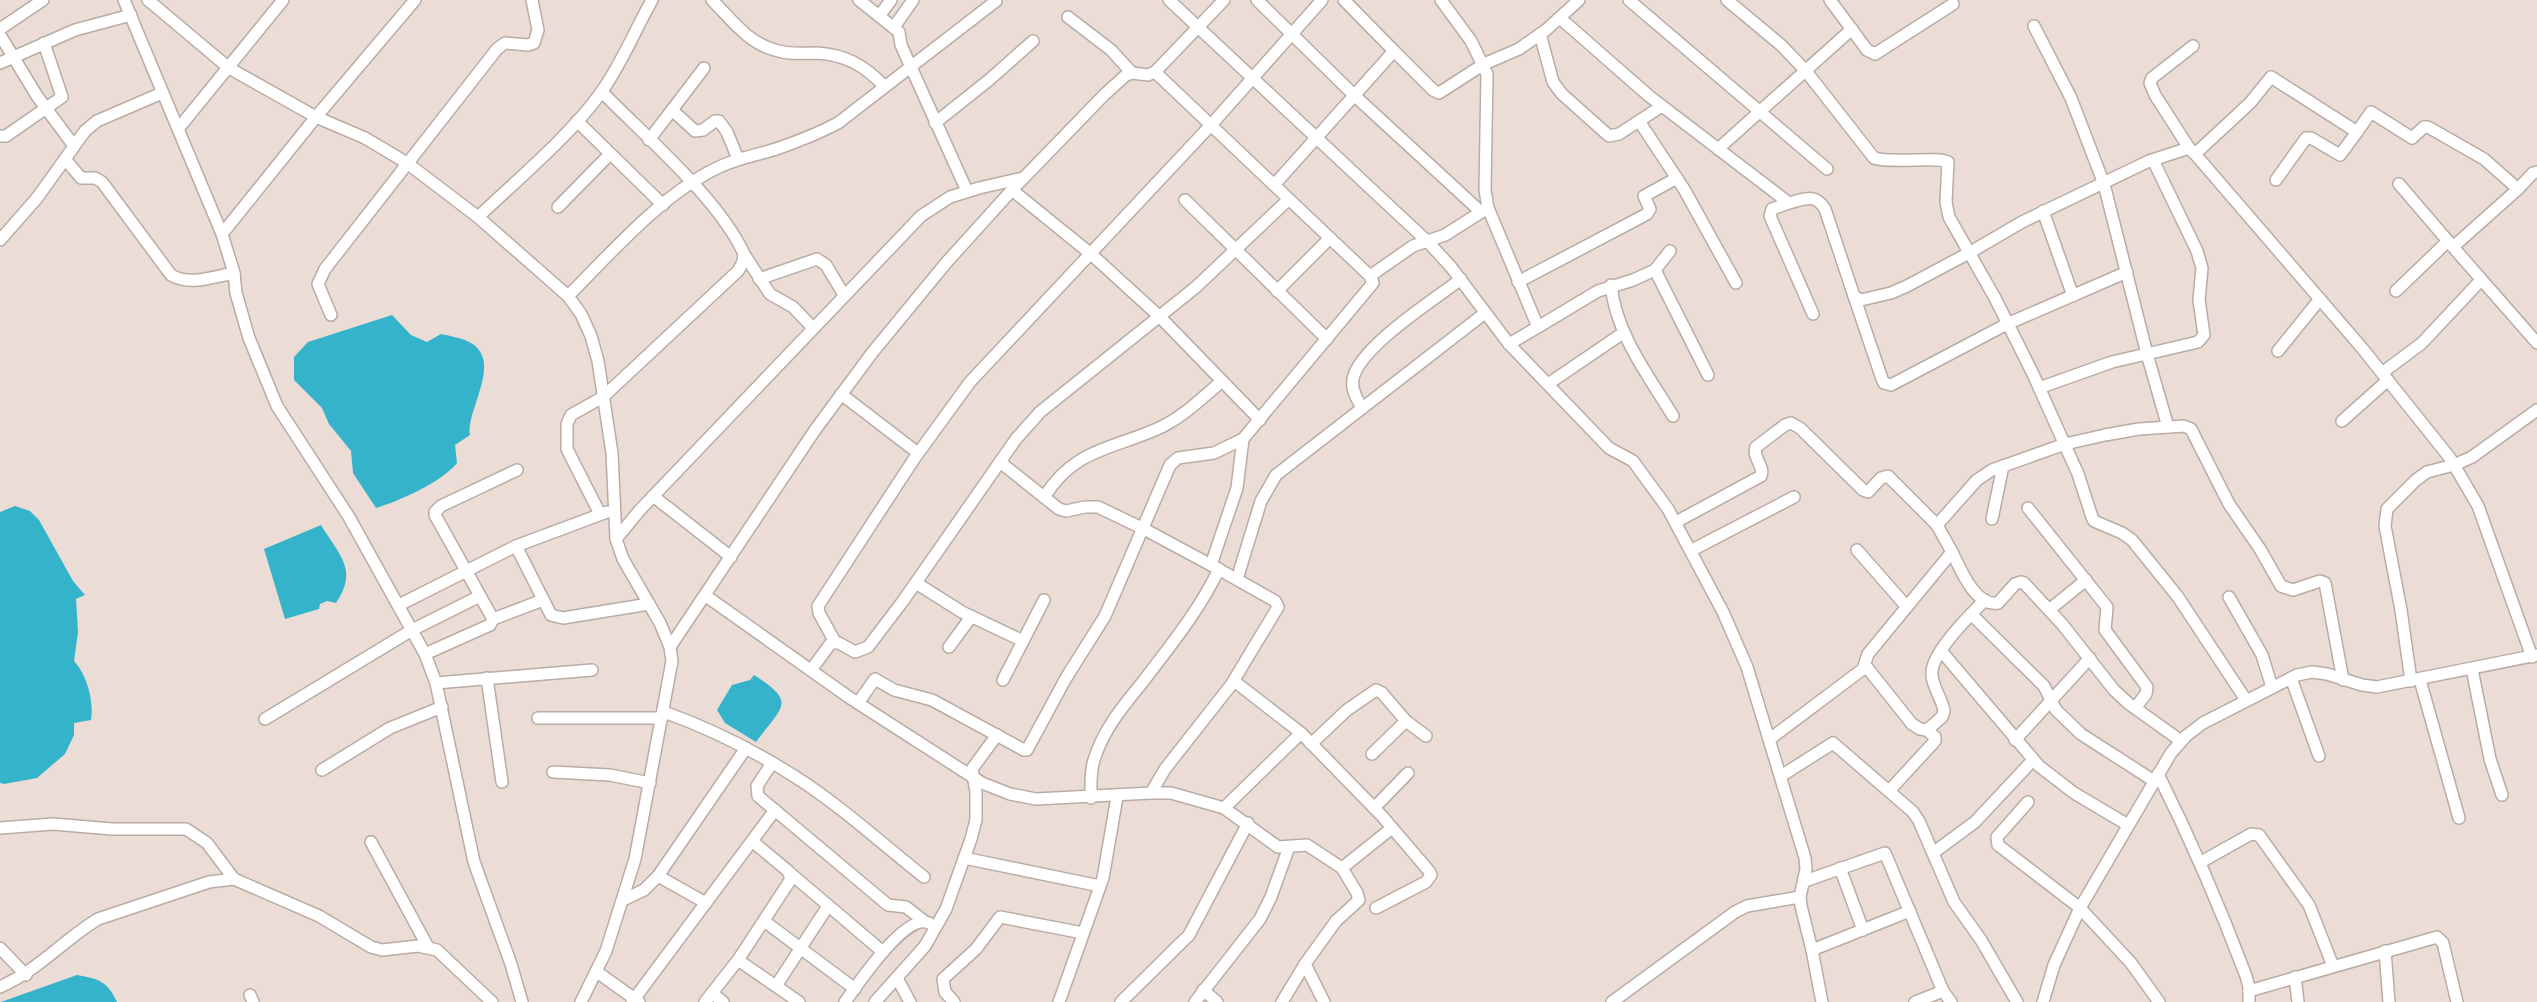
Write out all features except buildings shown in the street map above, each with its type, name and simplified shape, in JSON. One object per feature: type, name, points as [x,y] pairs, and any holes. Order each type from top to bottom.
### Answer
[{"type":"street","points":[[0,29],[43,0]]},
{"type":"street","points":[[124,0],[222,234],[234,273],[236,293],[249,338],[277,406],[349,517],[425,654],[436,683],[442,707],[474,862],[511,964],[522,1002]]},
{"type":"street","points":[[178,129],[283,0]]},
{"type":"street","points":[[222,234],[316,117],[415,0]]},
{"type":"street","points":[[331,314],[320,292],[318,284],[320,276],[497,49],[506,43],[528,45],[534,43],[538,30],[532,0]]},
{"type":"street","points":[[712,0],[745,34],[760,44],[790,54],[817,53],[856,62],[869,70],[884,86]]},
{"type":"street","points":[[859,0],[899,32],[901,45],[912,66],[935,123],[968,191]]},
{"type":"street","points":[[880,15],[891,0]]},
{"type":"street","points":[[894,27],[913,0]]},
{"type":"street","points":[[1169,0],[1427,242],[1461,279],[1509,344],[1609,448],[1624,456],[1640,470],[1676,522],[1692,550],[1747,667],[1770,739],[1805,858],[1805,881],[1800,897],[1822,1002]]},
{"type":"street","points":[[670,647],[841,394],[940,270],[1023,178],[1104,95],[1126,75],[1132,73],[1148,75],[1155,72],[1224,0]]},
{"type":"street","points":[[1257,0],[1354,96],[1484,210],[1538,327]]},
{"type":"street","points":[[1289,199],[1236,250],[1160,317],[1046,406],[1026,427],[916,582],[864,650],[855,652],[835,642],[819,613],[818,606],[918,453],[970,382],[1210,125],[1322,0]]},
{"type":"street","points":[[1344,0],[1433,90],[1439,93],[1484,64],[1519,49],[1560,18],[1579,0]]},
{"type":"street","points":[[1441,0],[1471,41],[1484,64],[1488,91],[1484,210]]},
{"type":"street","points":[[1630,0],[1828,169]]},
{"type":"street","points":[[1727,0],[1782,45],[1805,70],[1874,158],[1916,161],[1944,160],[1948,162],[1947,209],[2008,324],[2039,388],[2078,474],[2092,517],[2094,520],[2122,533],[2132,540],[2178,597],[2246,700]]},
{"type":"street","points":[[1830,0],[1867,50],[1875,54],[1953,4]]},
{"type":"street","points":[[151,1],[229,68],[316,117],[365,138],[408,163],[478,217],[568,296],[581,314],[591,336],[612,453],[616,539],[624,559],[670,647],[671,676],[635,858],[623,900],[597,972],[581,1002]]},
{"type":"street","points":[[478,217],[577,120],[602,92],[650,1]]},
{"type":"street","points":[[568,296],[639,226],[692,183],[716,168],[738,159],[811,137],[838,123],[996,1]]},
{"type":"street","points":[[0,63],[11,56],[75,30],[131,15]]},
{"type":"street","points":[[1068,17],[1110,50],[1132,73]]},
{"type":"street","points":[[1560,18],[1662,106],[1789,203]]},
{"type":"street","points":[[2034,26],[2071,98],[2104,184],[2146,354],[2168,427]]},
{"type":"street","points":[[1718,149],[1852,29]]},
{"type":"street","points":[[1540,34],[1553,82],[1606,134],[1614,137],[1662,106]]},
{"type":"street","points":[[0,35],[11,56],[46,109],[74,146]]},
{"type":"street","points":[[935,123],[989,80],[1032,41]]},
{"type":"street","points":[[0,136],[6,136],[59,101],[62,94],[44,43]]},
{"type":"street","points":[[2043,1002],[2057,958],[2080,908],[2156,778],[2181,742],[2203,723],[2291,678],[2312,672],[2377,687],[2416,681],[2534,656],[2478,506],[2454,465],[2385,377],[2320,299],[2192,151],[2155,95],[2150,83],[2152,78],[2193,46]]},
{"type":"street","points":[[1274,186],[1394,51]]},
{"type":"street","points":[[649,140],[704,68]]},
{"type":"street","points":[[858,703],[875,679],[894,690],[932,700],[1024,750],[1030,748],[1066,678],[1105,616],[1170,466],[1175,460],[1183,457],[1214,452],[1243,439],[1372,286],[1370,276],[1155,72]]},
{"type":"street","points":[[1854,296],[1865,300],[1891,293],[1969,253],[2044,211],[2153,160],[2192,151],[2250,103],[2272,77],[2357,132]]},
{"type":"street","points":[[602,92],[692,183],[711,205],[770,294],[793,307],[813,328]]},
{"type":"street","points":[[2,233],[37,198],[74,146],[97,121],[162,93]]},
{"type":"street","points":[[672,110],[691,128],[699,132],[715,121],[719,121],[727,132],[738,159]]},
{"type":"street","points":[[2276,180],[2306,138],[2311,138],[2340,155],[2371,112],[2412,138],[2424,127],[2428,127],[2484,159],[2518,189]]},
{"type":"street","points":[[577,120],[663,205]]},
{"type":"street","points":[[1639,121],[1677,178],[1736,283]]},
{"type":"street","points":[[558,207],[610,154]]},
{"type":"street","points":[[65,158],[81,178],[95,178],[102,182],[170,275],[179,280],[188,281],[234,273]]},
{"type":"street","points":[[2039,388],[2092,368],[2198,342],[2204,335],[2199,300],[2202,268],[2197,251],[2153,160]]},
{"type":"street","points":[[2396,291],[2518,189],[2533,173],[2537,172]]},
{"type":"street","points":[[616,539],[653,496],[921,216],[950,197],[1023,178]]},
{"type":"street","points":[[1518,282],[1646,214],[1650,209],[1644,196],[1677,178]]},
{"type":"street","points":[[2399,184],[2537,343]]},
{"type":"street","points":[[1012,190],[1091,254],[1160,317],[1260,420]]},
{"type":"street","points":[[1813,314],[1770,216],[1772,209],[1814,198],[1822,204],[1882,379],[1888,385],[2008,324],[2127,272]]},
{"type":"street","points":[[1185,200],[1327,339]]},
{"type":"street","points":[[1370,276],[1413,246],[1445,236],[1484,210]]},
{"type":"street","points":[[2044,211],[2073,296]]},
{"type":"street","points":[[1277,290],[1330,238]]},
{"type":"street","points":[[1509,344],[1611,285],[1633,280],[1655,270],[1670,251]]},
{"type":"street","points":[[600,514],[572,462],[565,436],[571,415],[603,398],[738,270],[744,262],[744,254]]},
{"type":"street","points":[[759,279],[817,259],[826,265],[844,295]]},
{"type":"street","points":[[1655,270],[1708,375]]},
{"type":"street","points":[[1362,408],[1353,386],[1357,368],[1363,358],[1377,344],[1461,279]]},
{"type":"street","points":[[2342,420],[2422,343],[2481,280]]},
{"type":"street","points":[[1611,285],[1613,302],[1623,333],[1673,416]]},
{"type":"street","points":[[2278,352],[2320,299]]},
{"type":"street","points":[[1237,579],[1261,501],[1276,475],[1486,313]]},
{"type":"street","points":[[1548,384],[1623,333]]},
{"type":"street","points":[[1044,497],[1055,479],[1077,460],[1158,429],[1174,420],[1222,380]]},
{"type":"street","points":[[841,394],[918,453]]},
{"type":"street","points":[[2459,818],[2416,681],[2384,515],[2391,504],[2427,472],[2454,465],[2472,457],[2537,410]]},
{"type":"street","points":[[1676,522],[1761,476],[1762,470],[1755,456],[1756,447],[1785,425],[1791,423],[1800,428],[1862,490],[1868,492],[1881,478],[1888,476],[1937,525],[1971,587],[1985,600],[1993,604],[1998,603],[2015,584],[2020,582],[2049,610],[2090,658],[2114,690],[2181,742]]},
{"type":"street","points":[[1937,525],[1977,480],[1984,474],[2003,466],[2065,444],[2130,430],[2188,427],[2193,432],[2230,504],[2260,549],[2281,586],[2293,590],[2320,581],[2325,583],[2343,680]]},
{"type":"street","points":[[1091,798],[1090,777],[1093,761],[1108,729],[1190,621],[1208,593],[1237,488],[1243,439]]},
{"type":"street","points":[[1000,462],[1059,509],[1066,511],[1084,507],[1098,507],[1144,529],[1237,579],[1275,601],[1278,607],[1234,681],[1165,769],[1151,793]]},
{"type":"street","points":[[1992,519],[2003,466]]},
{"type":"street","points":[[494,619],[466,573],[435,512],[442,506],[517,470]]},
{"type":"street","points":[[653,496],[732,557]]},
{"type":"street","points":[[1692,550],[1794,498]]},
{"type":"street","points":[[399,605],[466,573],[516,546],[616,508]]},
{"type":"street","points":[[2028,508],[2107,607],[2105,630],[2147,687],[2146,694],[2135,708]]},
{"type":"street","points":[[516,546],[551,615],[557,618],[649,604]]},
{"type":"street","points":[[1857,550],[1907,607]]},
{"type":"street","points":[[1770,739],[1860,673],[1865,666],[1868,654],[1952,552]]},
{"type":"street","points":[[2049,610],[2086,580]]},
{"type":"street","points":[[916,582],[971,617],[1023,641]]},
{"type":"street","points":[[265,720],[412,630],[480,596]]},
{"type":"street","points":[[706,596],[858,703],[972,778],[1010,794],[1036,799],[1117,797],[1171,793],[1224,808],[1248,823],[1278,847],[1289,848],[1307,845],[1342,868],[1357,893],[1359,900],[1336,921],[1305,964],[1282,1002]]},
{"type":"street","points":[[2229,597],[2262,655],[2272,687]]},
{"type":"street","points":[[425,654],[490,625],[494,619],[543,600]]},
{"type":"street","points":[[1002,680],[1044,600]]},
{"type":"street","points":[[1865,666],[1912,724],[1920,730],[1928,730],[1942,717],[1944,711],[1932,674],[1949,638],[1985,600]]},
{"type":"street","points":[[1970,614],[2044,686],[2056,710],[2081,734],[2156,778],[2201,862],[2221,908],[2249,996],[2295,977],[2432,937],[2440,939],[2457,1002]]},
{"type":"street","points":[[949,647],[971,617]]},
{"type":"street","points":[[811,670],[829,646],[835,642]]},
{"type":"street","points":[[1942,652],[2033,760],[2074,793],[2128,825]]},
{"type":"street","points":[[2015,740],[2090,658]]},
{"type":"street","points":[[2472,669],[2490,759],[2502,795]]},
{"type":"street","points":[[436,683],[592,670]]},
{"type":"street","points":[[487,678],[502,782]]},
{"type":"street","points":[[2291,678],[2319,756]]},
{"type":"street","points":[[1234,681],[1301,733],[1374,808],[1431,875],[1426,882],[1376,908]]},
{"type":"street","points":[[1311,744],[1347,710],[1376,690],[1382,693],[1406,721],[1426,736]]},
{"type":"street","points":[[322,770],[390,728],[442,707]]},
{"type":"street","points":[[538,718],[663,715],[709,730],[772,762],[815,791],[924,877]]},
{"type":"street","points":[[1372,754],[1406,721]]},
{"type":"street","points":[[1889,791],[1936,741],[1935,737],[1928,730]]},
{"type":"street","points":[[1224,808],[1301,733]]},
{"type":"street","points":[[875,1002],[925,946],[937,927],[964,858],[976,820],[976,792],[972,778],[972,769],[997,735]]},
{"type":"street","points":[[1781,776],[1833,743],[1889,791],[1919,821],[1954,902],[1981,940],[2017,1002]]},
{"type":"street","points":[[623,900],[644,890],[658,876],[746,748]]},
{"type":"street","points":[[1933,853],[1976,822],[2033,760]]},
{"type":"street","points":[[772,762],[756,789],[758,796],[888,905],[906,907],[924,921],[937,927]]},
{"type":"street","points":[[553,772],[610,774],[650,783]]},
{"type":"street","points":[[1374,808],[1408,774]]},
{"type":"street","points":[[1059,1002],[1100,886],[1117,797]]},
{"type":"street","points":[[2028,802],[1996,840],[2000,847],[2080,908],[2132,962],[2159,1002]]},
{"type":"street","points":[[597,972],[635,1001],[775,810]]},
{"type":"street","points":[[1121,1002],[1189,935],[1248,823]]},
{"type":"street","points":[[0,828],[53,824],[112,830],[186,829],[207,843],[234,879],[319,916],[371,947],[382,950],[428,947],[443,955],[492,1002]]},
{"type":"street","points":[[1342,868],[1392,828]]},
{"type":"street","points":[[2201,862],[2251,834],[2259,835],[2309,905],[2333,966]]},
{"type":"street","points":[[752,841],[883,952]]},
{"type":"street","points":[[371,842],[428,947]]},
{"type":"street","points":[[1195,1002],[1260,919],[1271,897],[1289,848]]},
{"type":"street","points":[[1805,881],[1885,853],[1943,991],[1951,1002]]},
{"type":"street","points":[[964,858],[1100,886]]},
{"type":"street","points":[[1840,868],[1863,930]]},
{"type":"street","points":[[723,1002],[709,998],[738,960],[789,883],[790,873]]},
{"type":"street","points":[[658,876],[706,903]]},
{"type":"street","points":[[0,987],[26,974],[98,919],[209,882],[234,879]]},
{"type":"street","points":[[1612,1002],[1735,912],[1747,906],[1800,897]]},
{"type":"street","points":[[776,986],[828,906]]},
{"type":"street","points":[[1812,950],[1910,911]]},
{"type":"street","points":[[954,1002],[945,992],[943,979],[976,949],[1000,917],[1083,933]]},
{"type":"street","points":[[764,921],[855,988]]},
{"type":"street","points":[[845,1002],[883,952],[910,927],[924,921]]},
{"type":"street","points":[[0,948],[26,974]]},
{"type":"street","points":[[2385,951],[2389,1002]]},
{"type":"street","points":[[738,960],[799,1002]]},
{"type":"street","points":[[1305,964],[1324,1002]]},
{"type":"street","points":[[2295,977],[2298,1002]]},
{"type":"street","points":[[897,978],[910,1002]]},
{"type":"street","points":[[1203,990],[1217,1002]]},
{"type":"street","points":[[1915,1002],[1943,991]]},
{"type":"water","points":[[392,315],[411,335],[427,342],[441,334],[460,338],[471,343],[480,351],[484,362],[484,374],[470,425],[470,435],[455,445],[457,463],[431,484],[408,496],[376,508],[353,473],[351,451],[329,424],[322,408],[294,380],[294,357],[308,342]]},
{"type":"water","points":[[15,506],[30,511],[39,520],[73,581],[85,595],[76,599],[78,632],[74,661],[83,673],[86,681],[92,713],[91,720],[74,723],[74,735],[65,754],[37,778],[4,784],[0,783],[0,512]]},
{"type":"water","points":[[321,525],[344,563],[346,581],[343,591],[336,603],[327,601],[320,604],[319,609],[285,619],[264,549]]},
{"type":"water","points":[[754,675],[777,692],[781,699],[781,706],[778,712],[756,742],[725,723],[717,710],[732,685],[750,680]]},
{"type":"water","points":[[77,975],[102,982],[110,989],[117,1002],[1,1002]]}]
